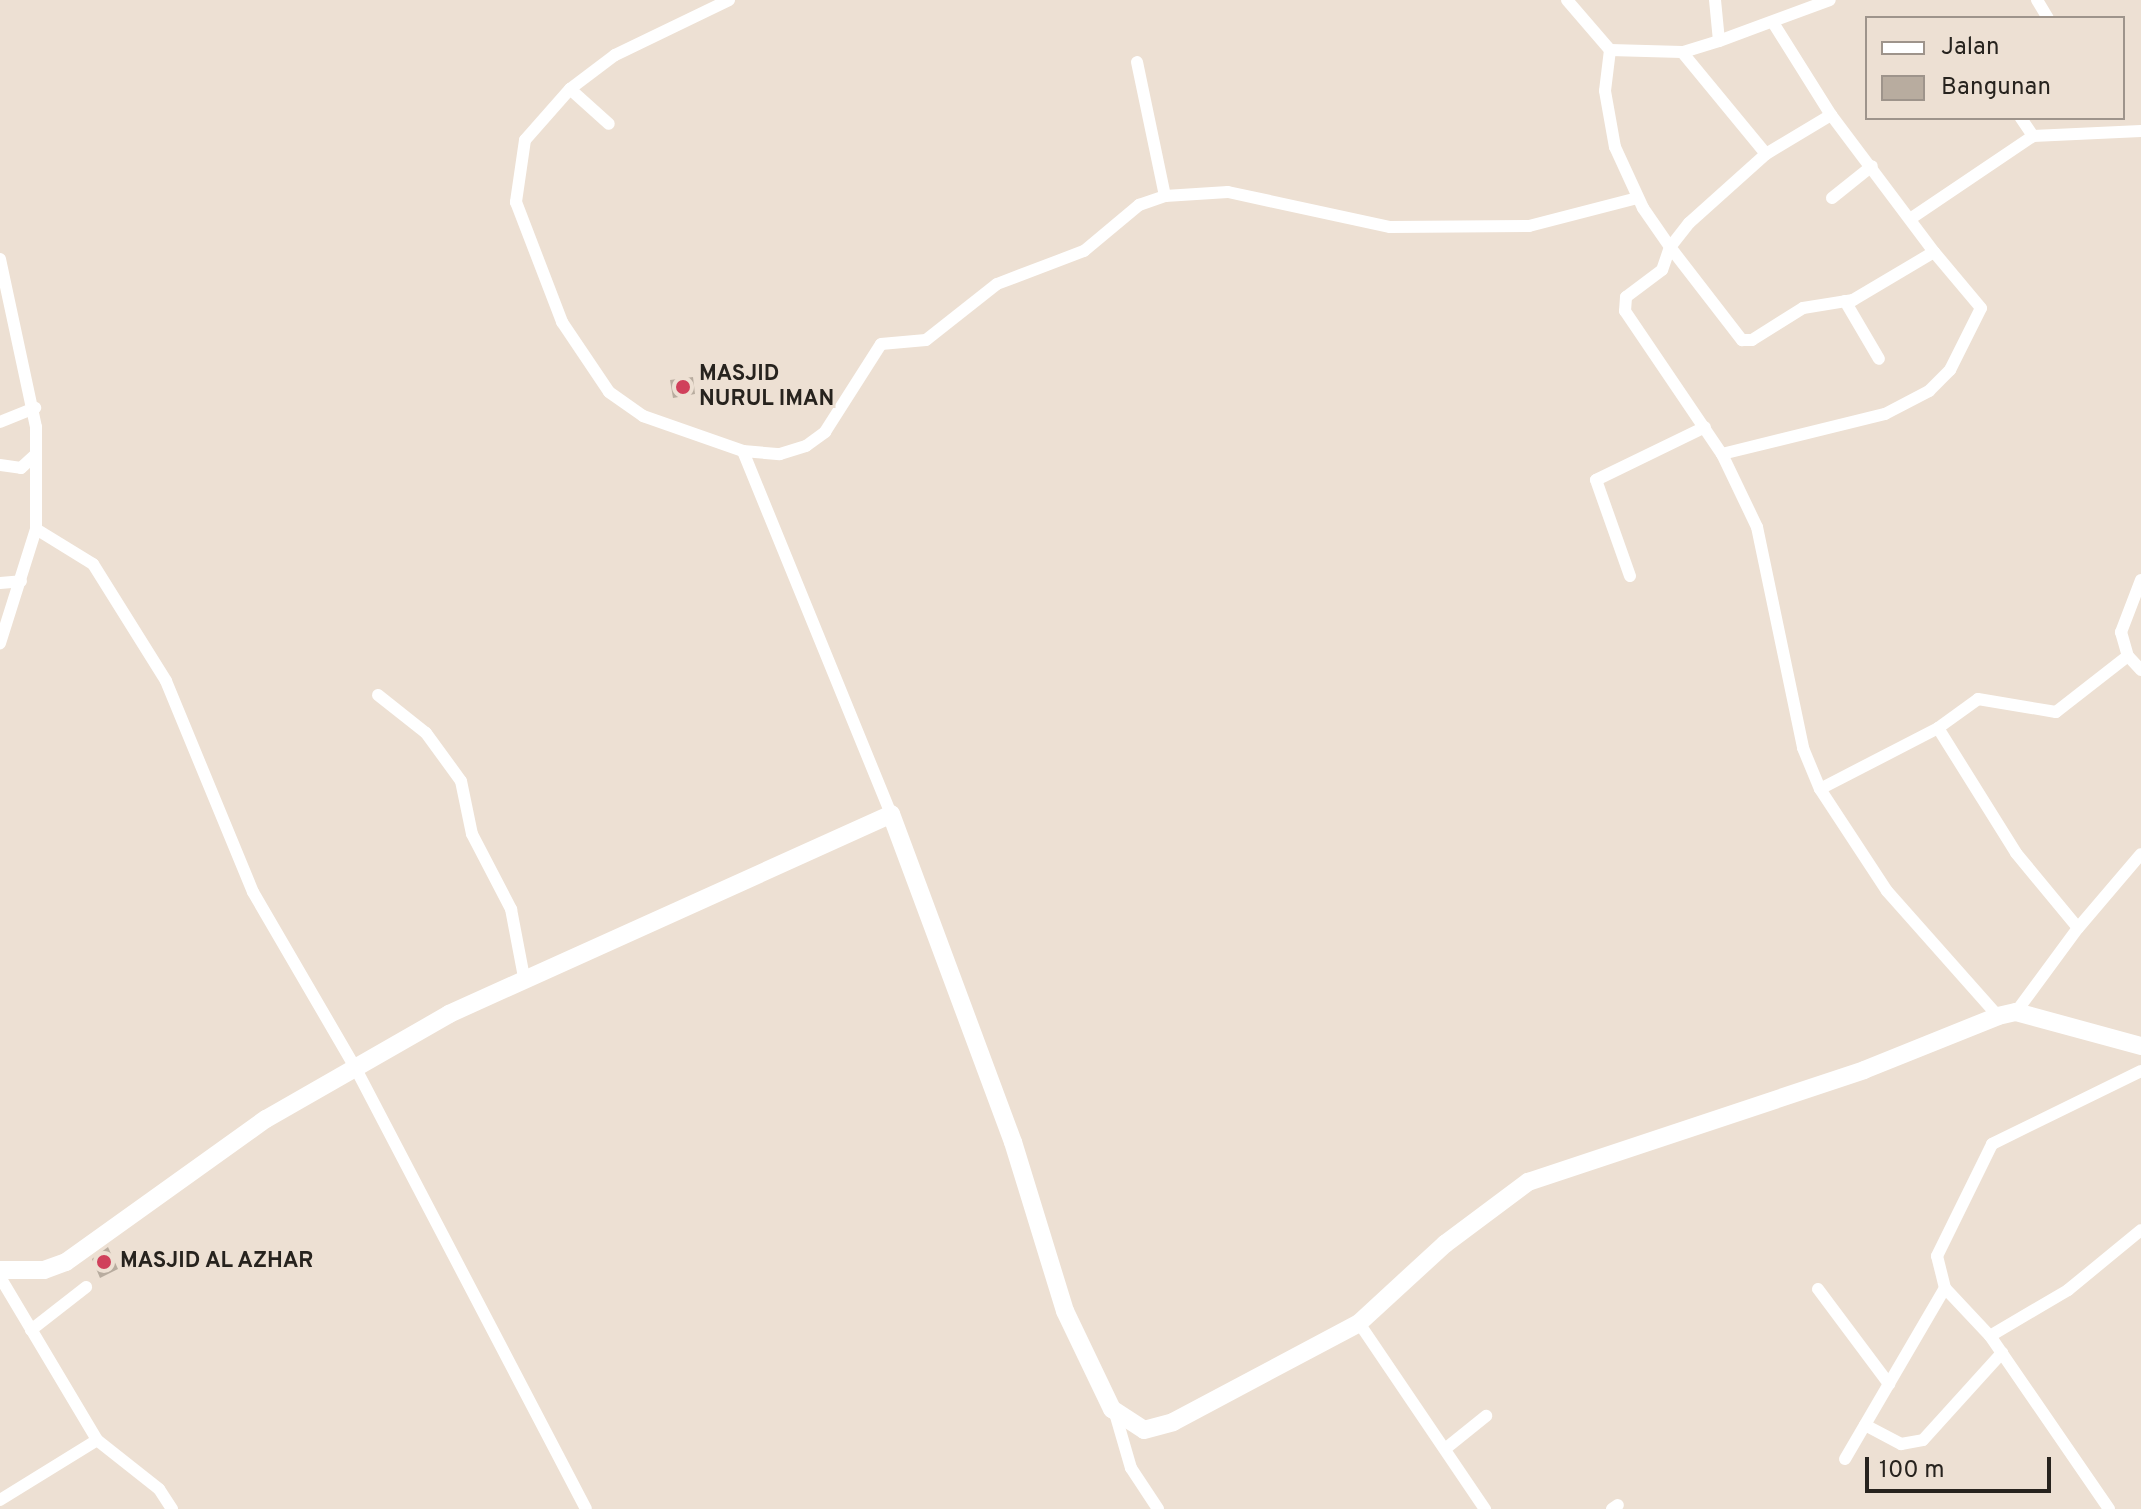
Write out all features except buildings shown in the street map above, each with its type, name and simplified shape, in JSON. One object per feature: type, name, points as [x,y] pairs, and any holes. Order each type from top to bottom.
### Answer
[{"type":"street","points":[[729,0],[615,55],[570,89],[525,140],[516,180],[520,225],[562,322],[590,370],[622,403],[685,433],[743,451],[780,454],[806,446],[825,432],[881,344],[926,340],[997,284],[1084,251],[1139,205],[1165,196],[1228,192],[1390,227],[1529,226],[1637,198]]},
{"type":"street","points":[[1567,0],[1610,50],[1608,116],[1637,198],[1670,247],[1746,341],[1803,308],[1845,301],[1934,252]]},
{"type":"street","points":[[1715,0],[1719,41]]},
{"type":"street","points":[[1610,50],[1682,52],[1774,24],[1830,0]]},
{"type":"street","points":[[1722,454],[1885,414],[1929,391],[1950,370],[1981,308],[1934,252],[1913,217],[1831,115],[1774,24]]},
{"type":"street","points":[[1682,52],[1766,154]]},
{"type":"street","points":[[1137,62],[1165,196]]},
{"type":"street","points":[[570,89],[609,124]]},
{"type":"street","points":[[1831,115],[1766,154],[1689,223],[1670,247],[1662,270],[1626,297],[1625,311],[1722,454],[1765,548],[1803,748],[1820,789],[1887,891],[2007,1014],[2141,1046]]},
{"type":"street","points":[[2022,120],[2033,136]]},
{"type":"street","points":[[1913,217],[2033,136],[2141,131]]},
{"type":"street","points":[[1832,198],[1872,166]]},
{"type":"street","points":[[0,259],[35,408],[36,529],[0,643]]},
{"type":"street","points":[[1845,301],[1879,359]]},
{"type":"street","points":[[0,422],[35,408]]},
{"type":"street","points":[[1630,576],[1596,480],[1705,427]]},
{"type":"street","points":[[743,451],[891,814],[1002,1112],[1065,1311],[1115,1413],[1125,1451],[1158,1509]]},
{"type":"street","points":[[0,465],[21,468],[35,455]]},
{"type":"street","points":[[36,529],[93,564],[166,681],[253,892],[356,1069],[586,1509]]},
{"type":"street","points":[[2141,580],[2121,632],[2128,656],[2141,670]]},
{"type":"street","points":[[0,583],[21,581]]},
{"type":"street","points":[[1820,789],[1900,753],[1978,699],[2056,712],[2128,656]]},
{"type":"street","points":[[378,695],[426,733],[461,781],[472,834],[511,909],[524,977]]},
{"type":"street","points":[[1938,728],[2016,853],[2078,928]]},
{"type":"street","points":[[0,1270],[44,1270],[66,1262],[266,1119],[524,977],[891,814]]},
{"type":"street","points":[[1125,1451],[1144,1430],[1173,1422],[1359,1323],[1445,1244],[1528,1182],[1864,1070],[2007,1014],[2141,854]]},
{"type":"street","points":[[2109,1509],[1990,1336],[1945,1288],[1937,1256],[1992,1144],[2141,1071]]},
{"type":"street","points":[[1990,1336],[2068,1290],[2141,1230]]},
{"type":"street","points":[[0,1277],[97,1440],[168,1507]]},
{"type":"street","points":[[31,1330],[86,1287]]},
{"type":"street","points":[[1845,1459],[1945,1288]]},
{"type":"street","points":[[1818,1289],[1889,1384]]},
{"type":"street","points":[[1359,1323],[1485,1509]]},
{"type":"street","points":[[1865,1425],[1901,1444],[1923,1440],[2002,1353]]},
{"type":"street","points":[[1115,1413],[1144,1430]]},
{"type":"street","points":[[1445,1449],[1486,1416]]},
{"type":"street","points":[[0,1500],[97,1440]]},
{"type":"place","name":"MASJID NURUL IMAN","points":[[683,387]]},
{"type":"place","name":"MASJID AL AZHAR","points":[[104,1262]]}]
